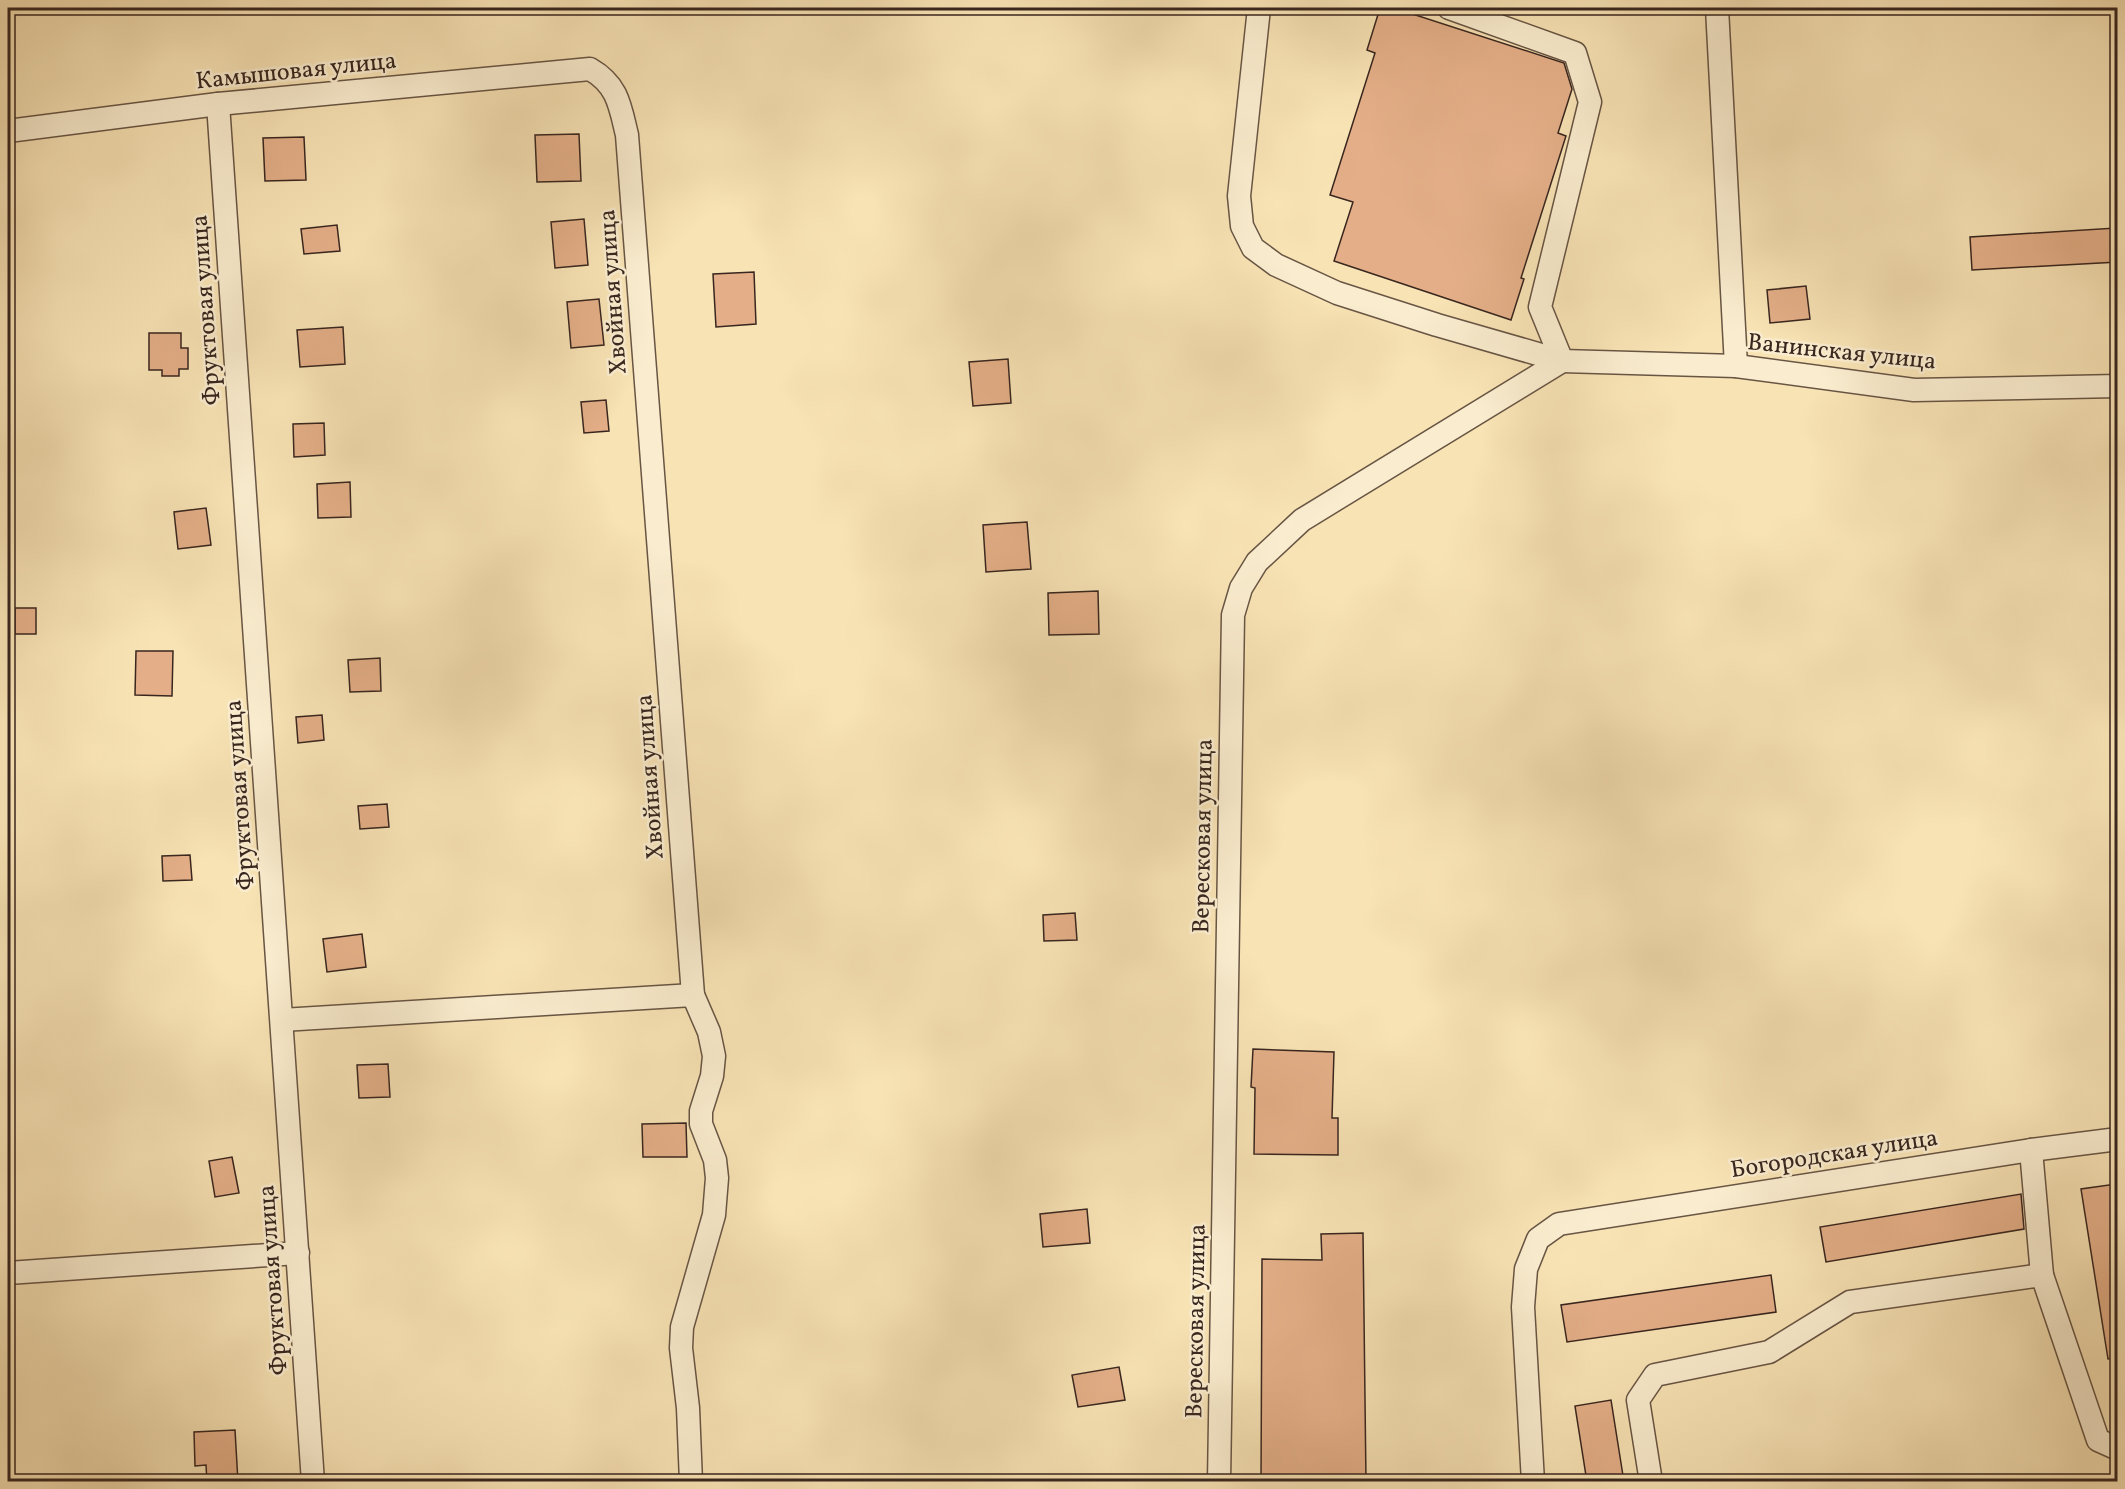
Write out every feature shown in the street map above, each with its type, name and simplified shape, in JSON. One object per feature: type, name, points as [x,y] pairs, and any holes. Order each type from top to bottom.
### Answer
[{"type":"street","name":"Ванинская улица","points":[[1259,8],[1239,196],[1242,226],[1253,248],[1276,265],[1337,293],[1562,361],[1736,366],[1914,390],[2118,386]]},
{"type":"street","points":[[1449,8],[1575,53],[1590,102],[1540,308],[1562,361]]},
{"type":"street","points":[[1717,8],[1736,366]]},
{"type":"street","name":"Камышовая улица","points":[[8,131],[218,104],[590,69]]},
{"type":"street","name":"Хвойная улица","points":[[590,69],[603,76],[612,88],[620,104],[627,135],[693,995],[709,1032],[714,1056],[712,1077],[701,1111],[701,1124],[715,1160],[717,1178],[714,1215],[682,1328],[681,1348],[688,1408],[691,1482]]},
{"type":"street","name":"Фруктовая улица","points":[[218,104],[313,1482]]},
{"type":"street","name":"Вересковая улица","points":[[1219,1482],[1233,615],[1241,588],[1257,562],[1302,520],[1562,361]]},
{"type":"street","points":[[282,1020],[693,995]]},
{"type":"street","name":"Богородская улица","points":[[1533,1482],[1522,1307],[1525,1278],[1526,1269],[1538,1239],[1560,1224],[2031,1150],[2118,1139]]},
{"type":"street","points":[[2031,1150],[2042,1275],[2098,1440],[2118,1449]]},
{"type":"street","points":[[8,1273],[298,1253]]},
{"type":"street","points":[[1651,1482],[1638,1400],[1655,1375],[1769,1352],[1850,1302],[2042,1275]]},
{"type":"building","points":[[1380,8],[1394,8],[1564,63],[1572,89],[1558,133],[1566,136],[1521,278],[1524,279],[1511,320],[1334,261],[1353,202],[1330,195],[1375,53],[1367,50]]},
{"type":"building","points":[[579,134],[581,181],[537,182],[535,135]]},
{"type":"building","points":[[304,137],[306,180],[265,181],[263,138]]},
{"type":"building","points":[[584,219],[588,265],[555,268],[551,222]]},
{"type":"building","points":[[337,225],[340,251],[304,254],[301,229]]},
{"type":"building","points":[[2116,228],[2118,262],[1972,270],[1970,237]]},
{"type":"building","points":[[754,272],[756,324],[716,327],[713,274]]},
{"type":"building","points":[[1806,286],[1810,319],[1770,323],[1767,290]]},
{"type":"building","points":[[599,299],[604,345],[571,348],[567,302]]},
{"type":"building","points":[[343,327],[345,364],[300,367],[297,330]]},
{"type":"building","points":[[149,333],[181,333],[181,348],[188,348],[188,369],[179,369],[179,376],[162,376],[162,370],[149,370]]},
{"type":"building","points":[[1008,359],[1011,403],[973,406],[969,362]]},
{"type":"building","points":[[606,400],[609,431],[584,433],[581,402]]},
{"type":"building","points":[[324,423],[325,455],[294,457],[293,424]]},
{"type":"building","points":[[350,482],[351,517],[318,518],[317,484]]},
{"type":"building","points":[[206,508],[211,545],[178,549],[174,512]]},
{"type":"building","points":[[1027,522],[1031,569],[986,572],[983,525]]},
{"type":"building","points":[[1098,591],[1099,634],[1049,635],[1048,593]]},
{"type":"building","points":[[15,608],[36,608],[36,634],[15,634]]},
{"type":"building","points":[[136,651],[173,651],[172,696],[135,695]]},
{"type":"building","points":[[380,658],[381,691],[350,692],[348,660]]},
{"type":"building","points":[[322,715],[324,740],[298,743],[296,717]]},
{"type":"building","points":[[387,804],[389,827],[360,829],[358,806]]},
{"type":"building","points":[[190,855],[192,880],[163,881],[162,856]]},
{"type":"building","points":[[1075,913],[1077,940],[1044,941],[1043,915]]},
{"type":"building","points":[[362,934],[366,967],[327,972],[323,939]]},
{"type":"building","points":[[1253,1049],[1334,1052],[1332,1118],[1338,1118],[1338,1155],[1254,1154],[1255,1088],[1251,1087]]},
{"type":"building","points":[[388,1064],[390,1097],[359,1098],[357,1065]]},
{"type":"building","points":[[686,1123],[687,1157],[643,1157],[642,1124]]},
{"type":"building","points":[[232,1157],[239,1193],[215,1197],[209,1161]]},
{"type":"building","points":[[2116,1184],[2118,1195],[2118,1358],[2108,1359],[2081,1189]]},
{"type":"building","points":[[2021,1194],[2024,1229],[1826,1262],[1820,1227]]},
{"type":"building","points":[[1087,1209],[1090,1243],[1043,1247],[1040,1214]]},
{"type":"building","points":[[1363,1233],[1366,1482],[1261,1482],[1262,1259],[1322,1260],[1321,1234]]},
{"type":"building","points":[[1771,1275],[1776,1312],[1567,1342],[1561,1305]]},
{"type":"building","points":[[1119,1367],[1125,1400],[1078,1407],[1072,1375]]},
{"type":"building","points":[[1611,1400],[1624,1482],[1587,1482],[1575,1406]]},
{"type":"building","points":[[235,1430],[238,1482],[207,1482],[206,1465],[195,1466],[194,1432]]}]
